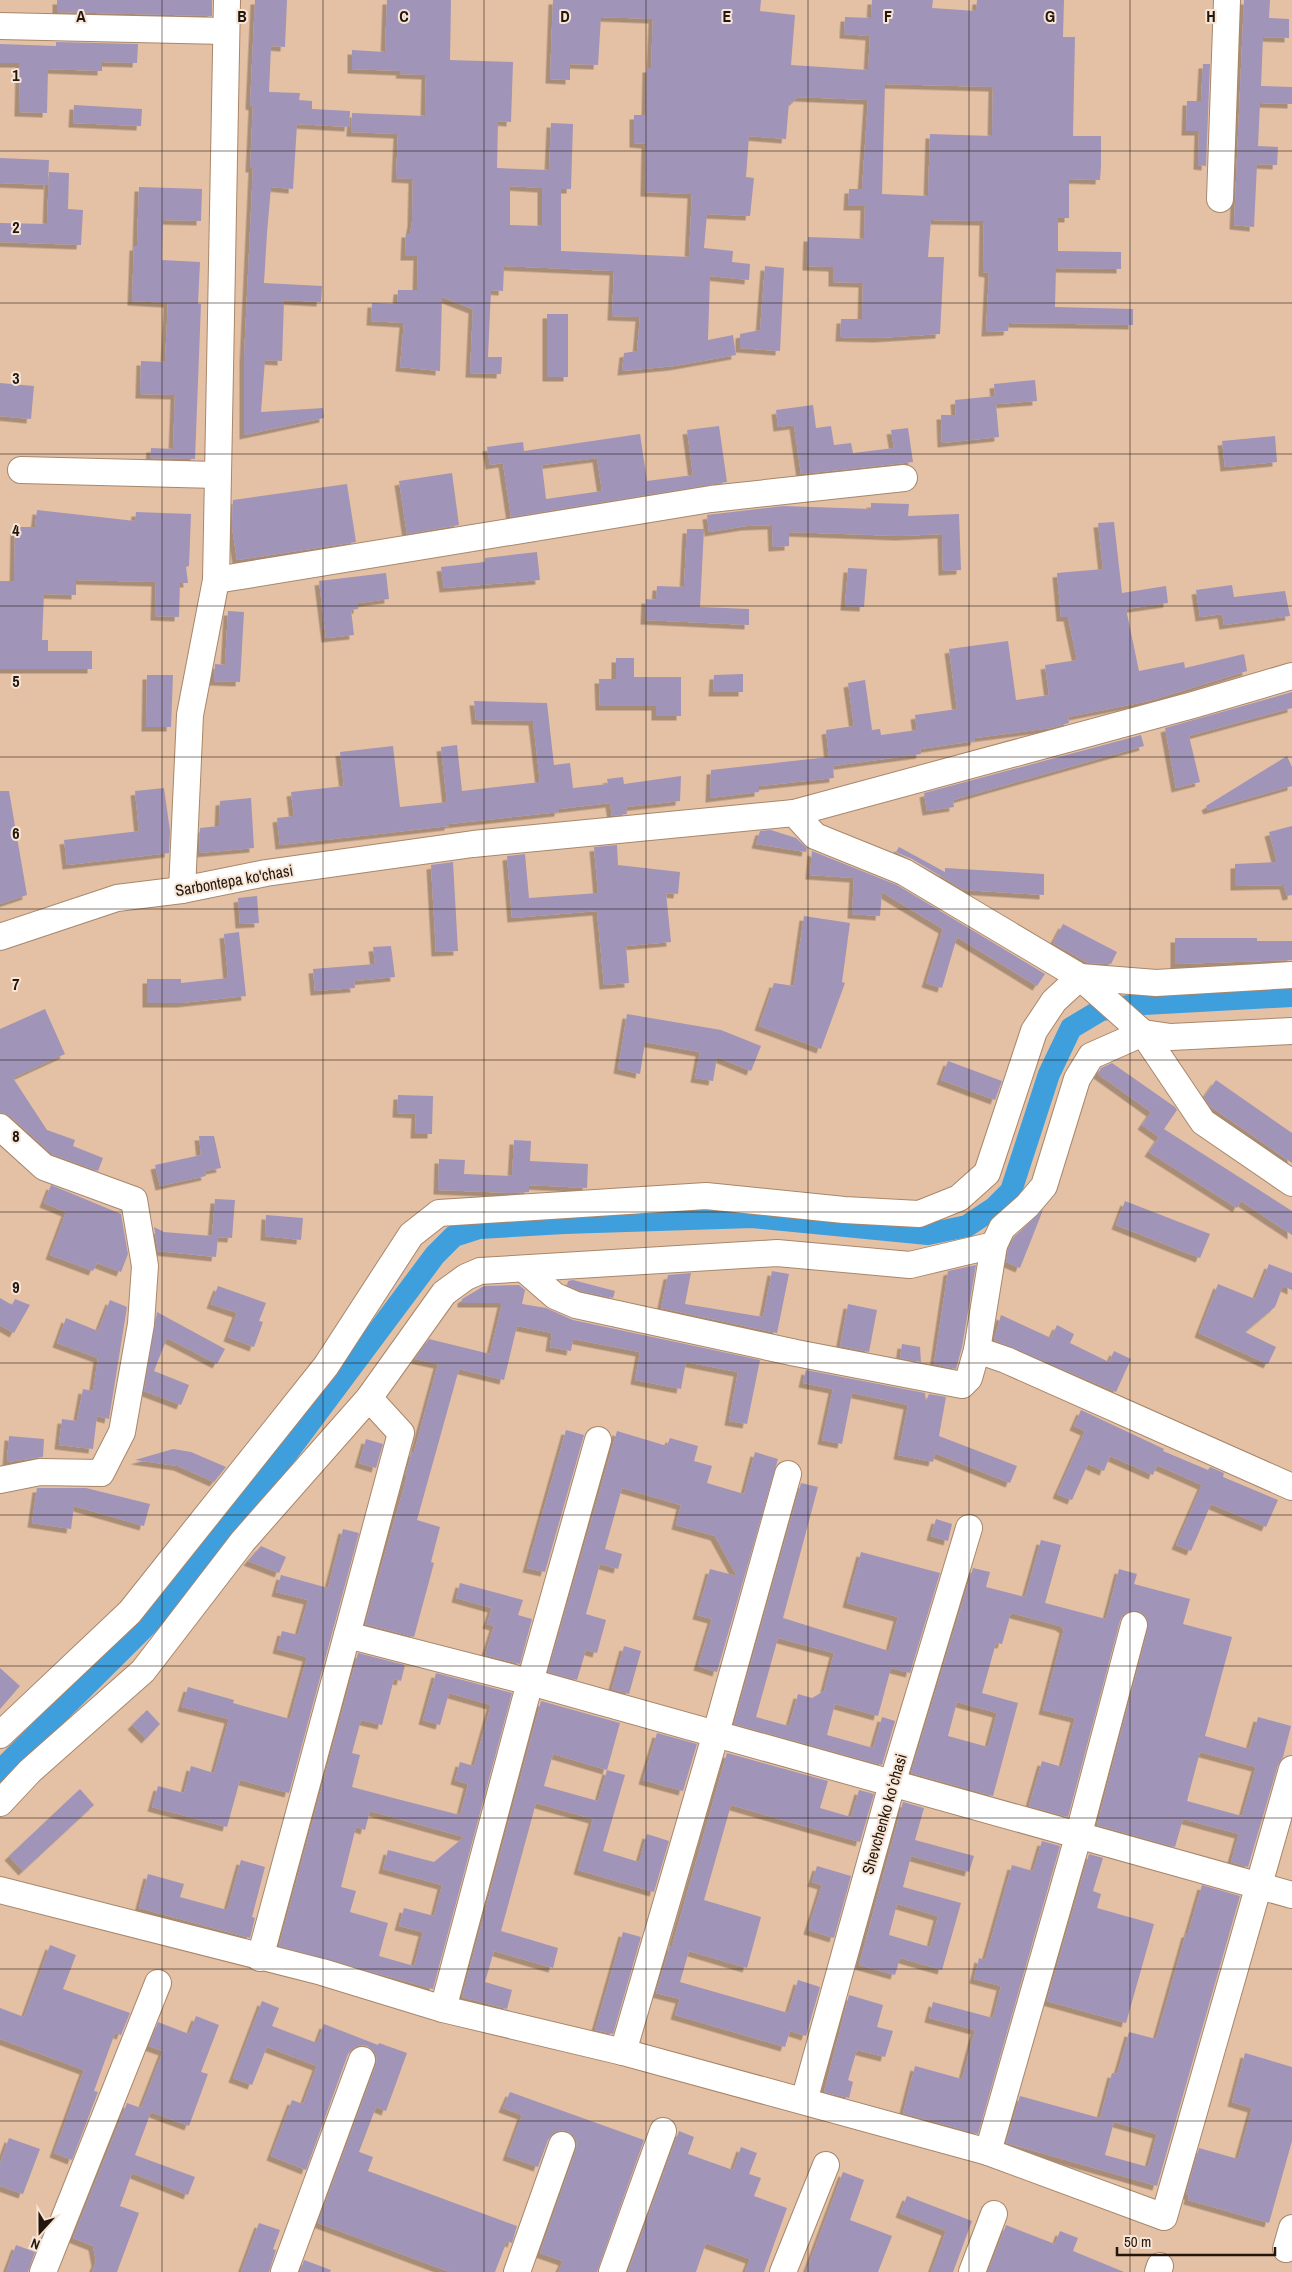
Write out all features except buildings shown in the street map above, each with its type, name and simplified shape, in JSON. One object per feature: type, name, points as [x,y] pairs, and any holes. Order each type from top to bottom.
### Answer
[{"type":"street","points":[[182,890],[190,715],[216,580],[227,0]]},
{"type":"street","points":[[1220,198],[1227,0]]},
{"type":"street","points":[[0,26],[225,31]]},
{"type":"street","points":[[21,470],[217,475]]},
{"type":"street","points":[[216,580],[711,499],[904,478]]},
{"type":"street","name":"Sarbontepa ko'chasi","points":[[0,938],[117,898],[182,890],[266,872],[473,844],[794,813],[1292,676]]},
{"type":"street","points":[[794,813],[815,836],[904,872],[1087,983],[1143,1033],[1202,1122],[1292,1183]]},
{"type":"street","points":[[0,1735],[130,1612],[326,1366],[411,1235],[439,1213],[706,1196],[844,1210],[919,1214],[958,1198],[987,1174],[1034,1031],[1054,1001],[1087,983],[1156,983],[1292,976]]},
{"type":"street","points":[[524,1268],[555,1296],[576,1305],[796,1353],[962,1385],[969,1378],[977,1350],[994,1245],[1002,1228],[1028,1206],[1044,1186],[1077,1079],[1091,1056],[1143,1033],[1171,1037],[1292,1031]]},
{"type":"street","points":[[0,1127],[44,1167],[134,1200],[145,1266],[140,1324],[122,1432],[101,1473],[40,1472],[0,1480]]},
{"type":"street","points":[[0,1803],[30,1771],[143,1670],[243,1540],[370,1398],[444,1293],[466,1277],[480,1271],[777,1253],[910,1265],[994,1245]]},
{"type":"street","points":[[977,1350],[1015,1364],[1292,1487]]},
{"type":"street","points":[[260,1958],[401,1433],[370,1398]]},
{"type":"street","points":[[444,2010],[530,1682],[598,1440]]},
{"type":"street","points":[[623,2052],[716,1733],[788,1474]]},
{"type":"street","name":"Shevchenko koʻchasi","points":[[804,2101],[892,1784],[969,1528]]},
{"type":"street","points":[[988,2152],[1078,1836],[1134,1625]]},
{"type":"street","points":[[347,1635],[530,1682],[716,1733],[1292,1895]]},
{"type":"street","points":[[0,1890],[260,1958],[322,1972],[444,2010],[623,2052],[988,2152],[1164,2217],[1292,1769]]},
{"type":"street","points":[[43,2272],[158,1984]]},
{"type":"street","points":[[284,2272],[362,2060]]},
{"type":"street","points":[[612,2272],[663,2131]]},
{"type":"street","points":[[517,2272],[562,2144]]},
{"type":"street","points":[[783,2272],[826,2165]]},
{"type":"street","points":[[972,2272],[994,2214]]},
{"type":"waterway","points":[[0,1771],[159,1613],[288,1452],[435,1255],[454,1236],[479,1228],[564,1223],[752,1217],[928,1234],[967,1226],[994,1208],[1011,1191],[1049,1074],[1071,1028],[1101,1010],[1144,1004],[1292,996]]}]
